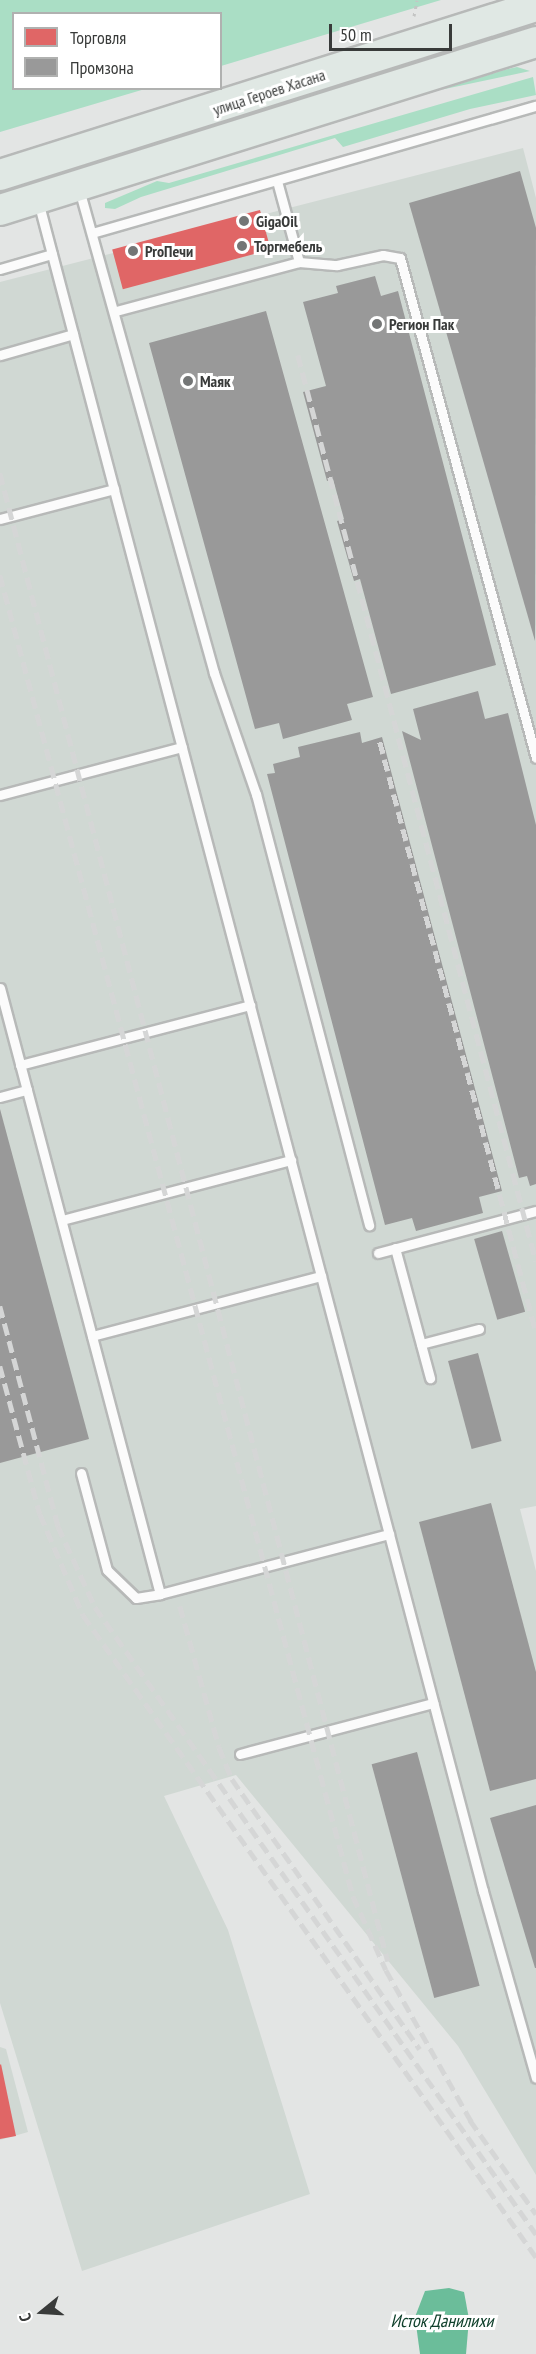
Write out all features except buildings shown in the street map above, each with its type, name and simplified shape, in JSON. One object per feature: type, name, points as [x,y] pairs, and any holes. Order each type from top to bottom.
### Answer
[{"type":"main road","name":"улица Героев Хасана","points":[[0,175],[536,6]]},
{"type":"main road","name":"улица Героев Хасана","points":[[0,210],[536,42]]},
{"type":"lane","points":[[92,232],[536,106]]},
{"type":"lane","points":[[277,181],[299,262]]},
{"type":"lane","points":[[79,187],[116,311],[214,673],[256,794],[369,1225]]},
{"type":"lane","points":[[38,199],[433,1703],[536,2078]]},
{"type":"lane","points":[[0,269],[52,254]]},
{"type":"lane","points":[[116,311],[299,262],[337,265],[383,255],[400,258],[536,758]]},
{"type":"lane","points":[[0,355],[73,334]]},
{"type":"lane","points":[[0,519],[114,489]]},
{"type":"lane","points":[[0,795],[182,747]]},
{"type":"lane","points":[[0,988],[160,1594]]},
{"type":"lane","points":[[20,1065],[250,1005]]},
{"type":"lane","points":[[0,1097],[27,1090]]},
{"type":"lane","points":[[62,1220],[291,1160]]},
{"type":"lane","points":[[378,1253],[536,1211]]},
{"type":"lane","points":[[395,1248],[430,1378]]},
{"type":"lane","points":[[92,1336],[321,1276]]},
{"type":"lane","points":[[421,1344],[479,1329]]},
{"type":"lane","points":[[81,1473],[107,1570],[136,1598],[160,1594],[389,1534]]},
{"type":"lane","points":[[240,1754],[433,1703]]},
{"type":"path","points":[[414,16],[417,0]]},
{"type":"shaded area","points":[[0,0],[441,0],[222,66],[222,12],[12,12],[12,90],[142,90],[0,132]]},
{"type":"shaded area","points":[[517,67],[530,71],[440,90],[504,70]]},
{"type":"shaded area","points":[[533,77],[536,95],[470,109],[343,147],[335,138],[141,197],[115,209],[105,208],[105,203],[157,181],[169,183]]},
{"type":"shaded area","points":[[523,148],[536,198],[536,1506],[520,1509],[536,1571],[536,2175],[458,2046],[236,1775],[164,1796],[228,1930],[310,2194],[82,2271],[0,2003],[0,282]]},
{"type":"shaded area","points":[[0,2047],[6,2049],[28,2132],[0,2140]]},
{"type":"water","name":"Исток Данилихи","points":[[449,2288],[464,2292],[469,2319],[466,2354],[420,2354],[415,2317],[425,2291]]},
{"type":"railway","points":[[298,355],[536,1261]]},
{"type":"railway","points":[[0,473],[388,1961]]},
{"type":"railway","points":[[0,575],[353,1896],[386,1970],[474,2126]]},
{"type":"railway","points":[[380,742],[536,1332]]},
{"type":"railway","points":[[0,1306],[58,1526],[95,1607],[536,2234]]},
{"type":"railway","points":[[0,1366],[40,1514],[83,1615],[536,2257]]},
{"type":"railway","points":[[180,1606],[219,1747],[232,1779],[420,2049]]},
{"type":"railway","points":[[470,2120],[536,2214]]},
{"type":"place","name":"GigaOil","points":[[244,221]]},
{"type":"place","name":"Торгмебель","points":[[242,246]]},
{"type":"place","name":"ProПечи","points":[[133,251]]},
{"type":"place","name":"Регион Пак","points":[[377,324]]},
{"type":"place","name":"Маяк","points":[[188,381]]}]
